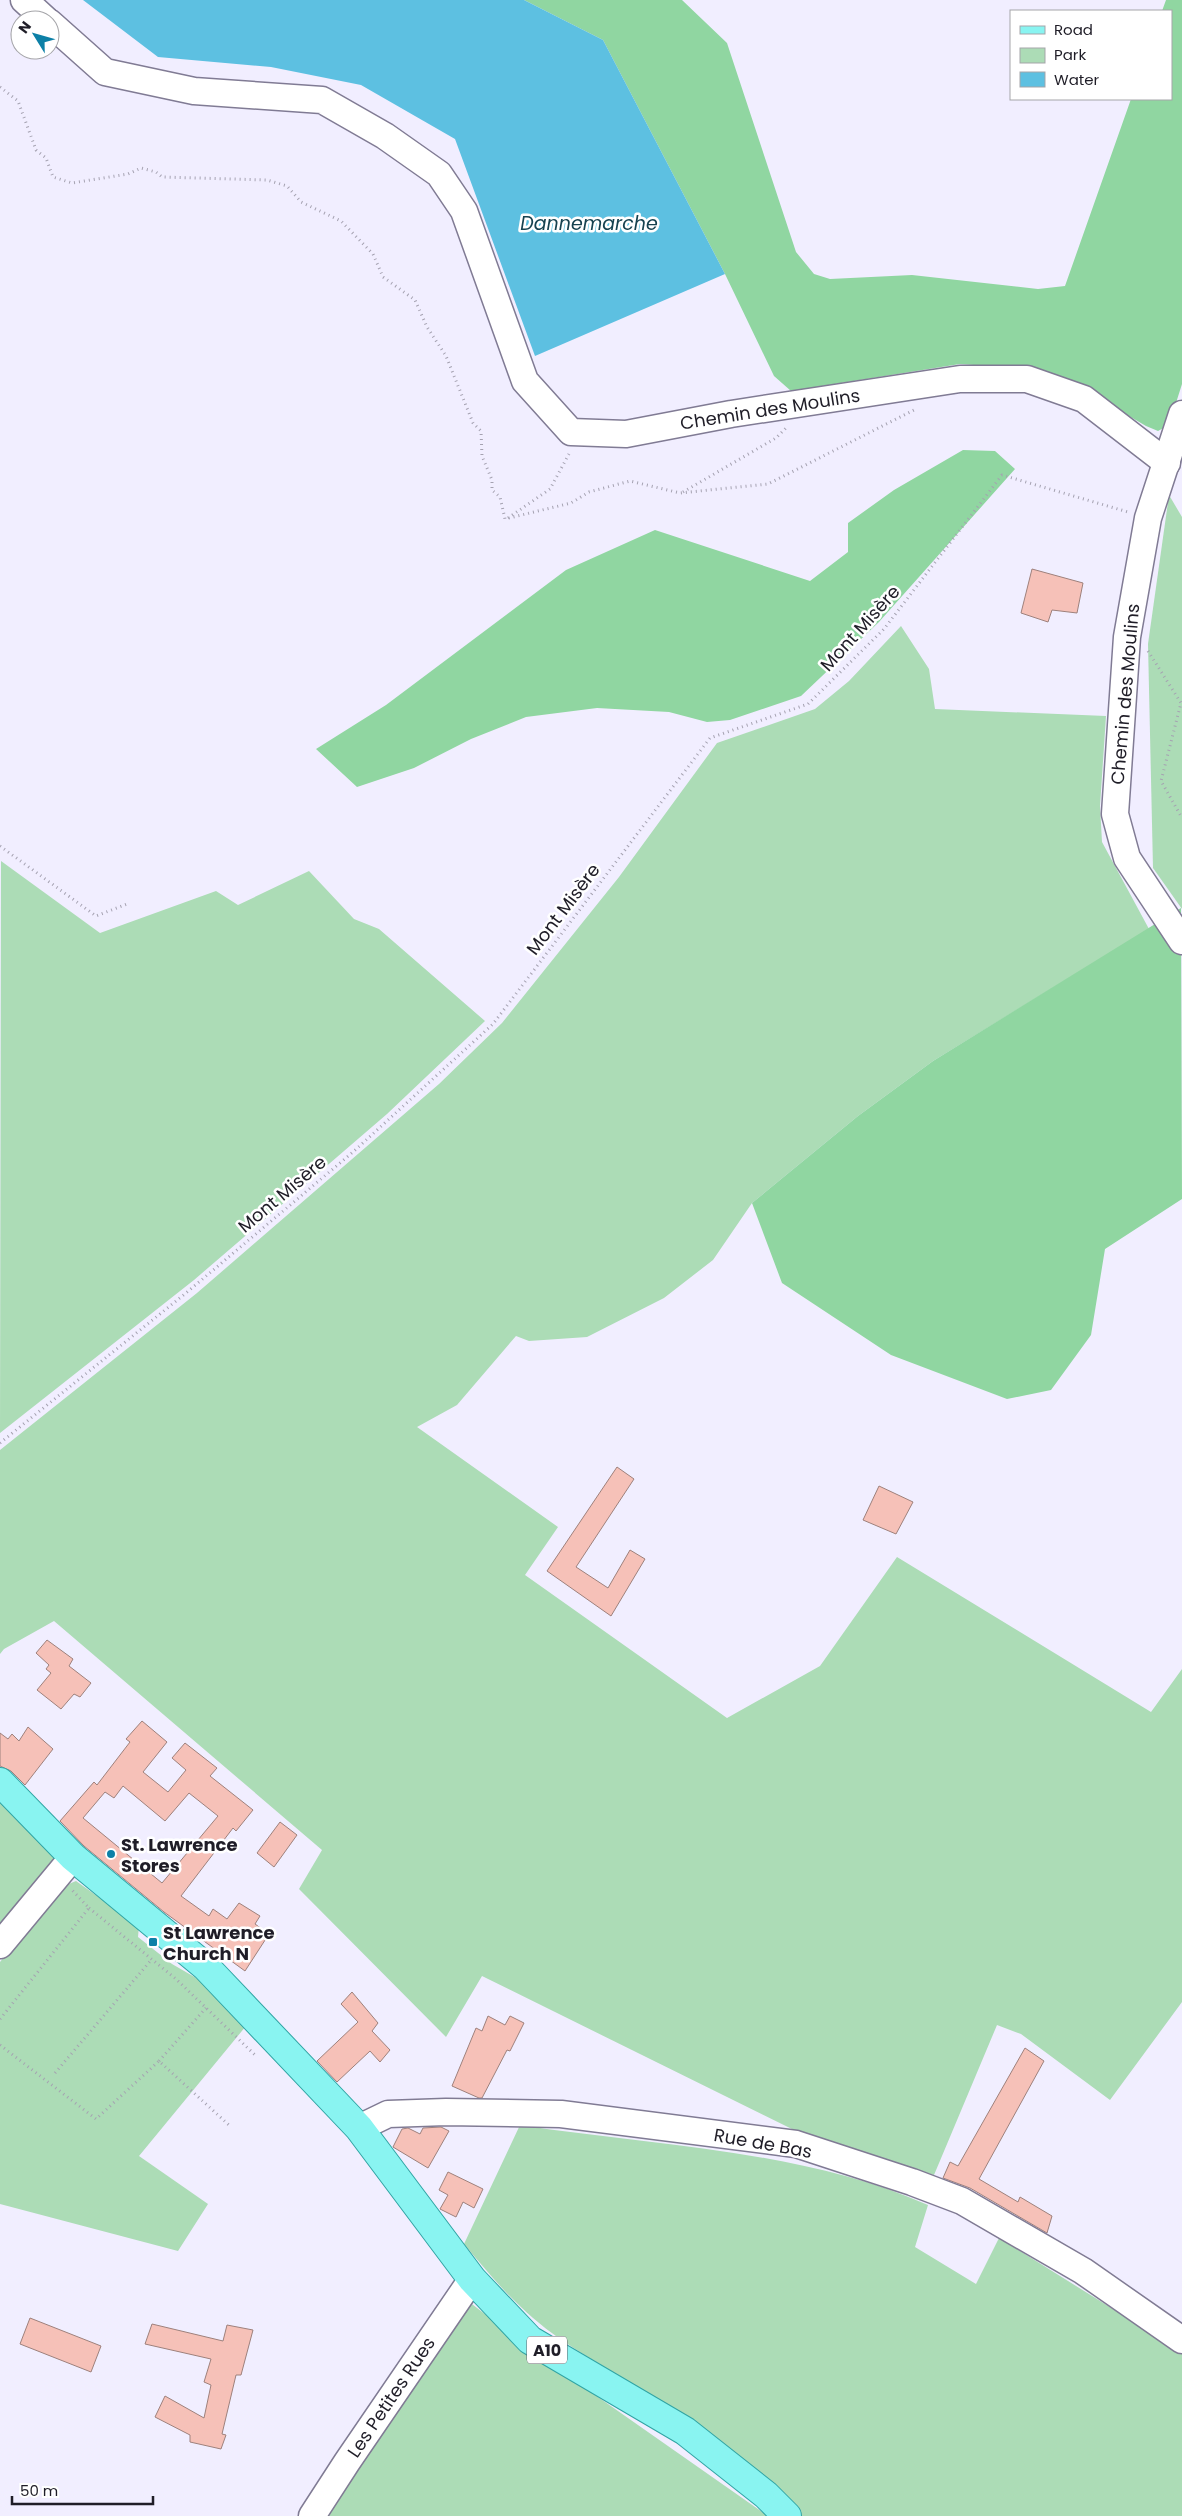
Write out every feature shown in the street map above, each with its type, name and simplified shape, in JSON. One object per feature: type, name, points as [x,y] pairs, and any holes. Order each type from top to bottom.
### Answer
[{"type":"main road","name":"A10","points":[[0,1782],[66,1865],[206,1967],[360,2128],[472,2280],[530,2340],[685,2431],[766,2495],[787,2516]]},
{"type":"street","points":[[24,0],[35,10]]},
{"type":"street","name":"Chemin des Moulins","points":[[60,32],[105,72],[194,91],[322,100],[385,136],[439,174],[464,211],[525,382],[571,432],[626,434],[731,414],[960,379],[1027,379],[1084,399],[1167,463],[1148,518],[1126,637],[1115,814],[1127,858],[1182,941]]},
{"type":"street","points":[[1167,463],[1182,414]]},
{"type":"street","points":[[0,1946],[66,1865]]},
{"type":"street","name":"Rue de Bas","points":[[360,2128],[388,2114],[446,2112],[561,2114],[796,2144],[912,2182],[962,2201],[1083,2271],[1182,2340]]},
{"type":"street","name":"Les Petites Rues","points":[[312,2516],[472,2280]]},
{"type":"path","points":[[0,86],[18,101],[36,150],[46,158],[53,177],[72,183],[128,174],[141,168],[156,172],[162,178],[267,180],[287,186],[301,202],[341,221],[373,254],[383,278],[415,300],[427,327],[446,356],[473,423],[481,431],[482,456],[492,480],[492,490],[500,497],[505,519]]},
{"type":"path","points":[[505,519],[571,503],[589,492],[630,481],[680,493],[768,484],[921,406]]},
{"type":"path","points":[[680,493],[776,438],[789,426]]},
{"type":"path","points":[[505,519],[550,489],[580,432]]},
{"type":"path","name":"Mont Misère","points":[[0,1443],[186,1293],[353,1152],[493,1024],[710,738],[808,704],[884,629],[1002,475],[1148,518]]},
{"type":"path","points":[[1130,618],[1181,703],[1161,781],[1182,818]]},
{"type":"path","points":[[0,846],[96,916],[127,904]]},
{"type":"path","points":[[66,1865],[89,1908],[152,1959],[255,2055]]},
{"type":"path","points":[[0,2020],[89,1908]]},
{"type":"path","points":[[55,2073],[152,1959]]},
{"type":"path","points":[[0,2045],[96,2119],[159,2061],[206,2008]]},
{"type":"path","points":[[159,2061],[230,2126]]},
{"type":"green space","points":[[524,0],[682,0],[727,43],[796,252],[814,274],[830,279],[912,275],[1038,289],[1065,286],[1131,100],[1172,100],[1172,10],[1162,10],[1166,0],[1182,0],[1182,384],[1169,425],[1158,431],[1146,426],[1083,389],[1027,369],[960,364],[791,391],[774,376],[725,274],[603,40]]},
{"type":"green space","points":[[963,450],[995,451],[1015,469],[879,622],[801,696],[730,720],[707,722],[669,712],[597,708],[526,717],[471,739],[414,768],[357,787],[316,749],[386,705],[566,570],[655,530],[810,581],[848,552],[848,523],[894,490]]},
{"type":"green space","points":[[1169,495],[1182,517],[1182,909],[1153,868],[1148,644]]},
{"type":"green space","points":[[901,626],[929,669],[935,709],[1106,716],[1100,806],[1102,842],[1149,929],[933,1061],[858,1116],[752,1203],[713,1260],[664,1298],[587,1337],[529,1341],[516,1336],[457,1405],[417,1427],[558,1527],[525,1575],[727,1718],[820,1666],[897,1557],[1151,1712],[1182,1669],[1182,2002],[1110,2100],[1021,2034],[997,2025],[934,2175],[796,2131],[482,1976],[446,2037],[299,1889],[322,1850],[54,1621],[4,1649],[0,1654],[0,1450],[197,1293],[439,1084],[502,1023],[619,877],[717,743],[815,709],[849,681]]},
{"type":"green space","points":[[1,861],[100,933],[216,891],[238,905],[309,871],[354,919],[379,929],[485,1021],[387,1114],[194,1280],[0,1433]]},
{"type":"green space","points":[[1181,908],[1182,1199],[1105,1249],[1091,1335],[1051,1390],[1007,1399],[891,1355],[782,1283],[752,1203],[858,1116],[933,1061]]},
{"type":"green space","points":[[0,1796],[61,1857],[0,1934]]},
{"type":"green space","points":[[76,1881],[139,1926],[138,1937],[172,1964],[198,1979],[246,2026],[139,2156],[208,2204],[178,2251],[0,2204],[0,1962],[59,1888]]},
{"type":"green space","points":[[520,2125],[727,2152],[829,2172],[879,2186],[928,2205],[915,2247],[976,2284],[999,2238],[1182,2352],[1182,2516],[801,2516],[745,2466],[685,2419],[644,2391],[573,2348],[523,2310],[464,2244]]},
{"type":"green space","points":[[468,2301],[538,2355],[768,2516],[325,2516]]},
{"type":"water","name":"Dannemarche","points":[[83,0],[524,0],[603,40],[725,274],[535,356],[455,139],[361,85],[271,67],[158,57]]},
{"type":"building","points":[[1032,569],[1083,583],[1077,613],[1052,610],[1048,622],[1021,613]]},
{"type":"building","points":[[617,1467],[634,1479],[576,1567],[608,1588],[630,1550],[645,1559],[611,1616],[547,1571]]},
{"type":"building","points":[[879,1486],[913,1502],[896,1534],[863,1520]]},
{"type":"building","points":[[47,1640],[73,1659],[69,1666],[91,1683],[80,1697],[74,1694],[61,1709],[37,1690],[51,1673],[46,1669],[49,1665],[36,1653]]},
{"type":"building","points":[[142,1721],[167,1742],[143,1772],[168,1792],[186,1770],[172,1758],[185,1743],[217,1768],[210,1776],[253,1810],[236,1831],[233,1828],[181,1896],[209,1916],[213,1909],[227,1919],[239,1903],[260,1916],[255,1924],[269,1934],[245,1971],[164,1912],[84,1846],[60,1821],[94,1782],[97,1785],[130,1742],[126,1739]],"holes":[[[123,1786],[165,1821],[189,1793],[218,1816],[162,1883],[83,1818],[105,1792],[114,1798]]]},
{"type":"building","points":[[28,1727],[53,1749],[25,1785],[11,1771],[0,1766],[0,1733],[8,1739],[12,1734],[19,1741]]},
{"type":"building","points":[[280,1822],[297,1835],[274,1867],[257,1853]]},
{"type":"building","points":[[352,1992],[378,2023],[372,2031],[390,2050],[380,2062],[370,2051],[337,2082],[317,2061],[358,2022],[341,2004]]},
{"type":"building","points":[[488,2016],[505,2025],[510,2016],[524,2023],[510,2051],[507,2050],[482,2098],[479,2098],[452,2086],[476,2028],[482,2031]]},
{"type":"building","points":[[1025,2048],[1044,2061],[979,2179],[1018,2202],[1020,2197],[1052,2216],[1047,2233],[970,2188],[943,2178],[950,2162],[958,2166]]},
{"type":"building","points":[[441,2127],[449,2131],[428,2168],[393,2147],[402,2129],[408,2128],[420,2134],[423,2128]]},
{"type":"building","points":[[448,2172],[483,2189],[474,2208],[463,2202],[456,2217],[440,2209],[448,2195],[439,2190]]},
{"type":"building","points":[[30,2318],[101,2346],[91,2372],[20,2344]]},
{"type":"building","points":[[152,2324],[223,2341],[227,2325],[253,2330],[241,2375],[236,2375],[222,2434],[226,2435],[221,2449],[190,2442],[190,2435],[155,2417],[165,2396],[204,2418],[211,2385],[204,2382],[211,2359],[145,2344]]},
{"type":"place","name":"St. Lawrence Stores","points":[[111,1854]]},
{"type":"place","name":"St Lawrence Church N","points":[[153,1942]]}]
